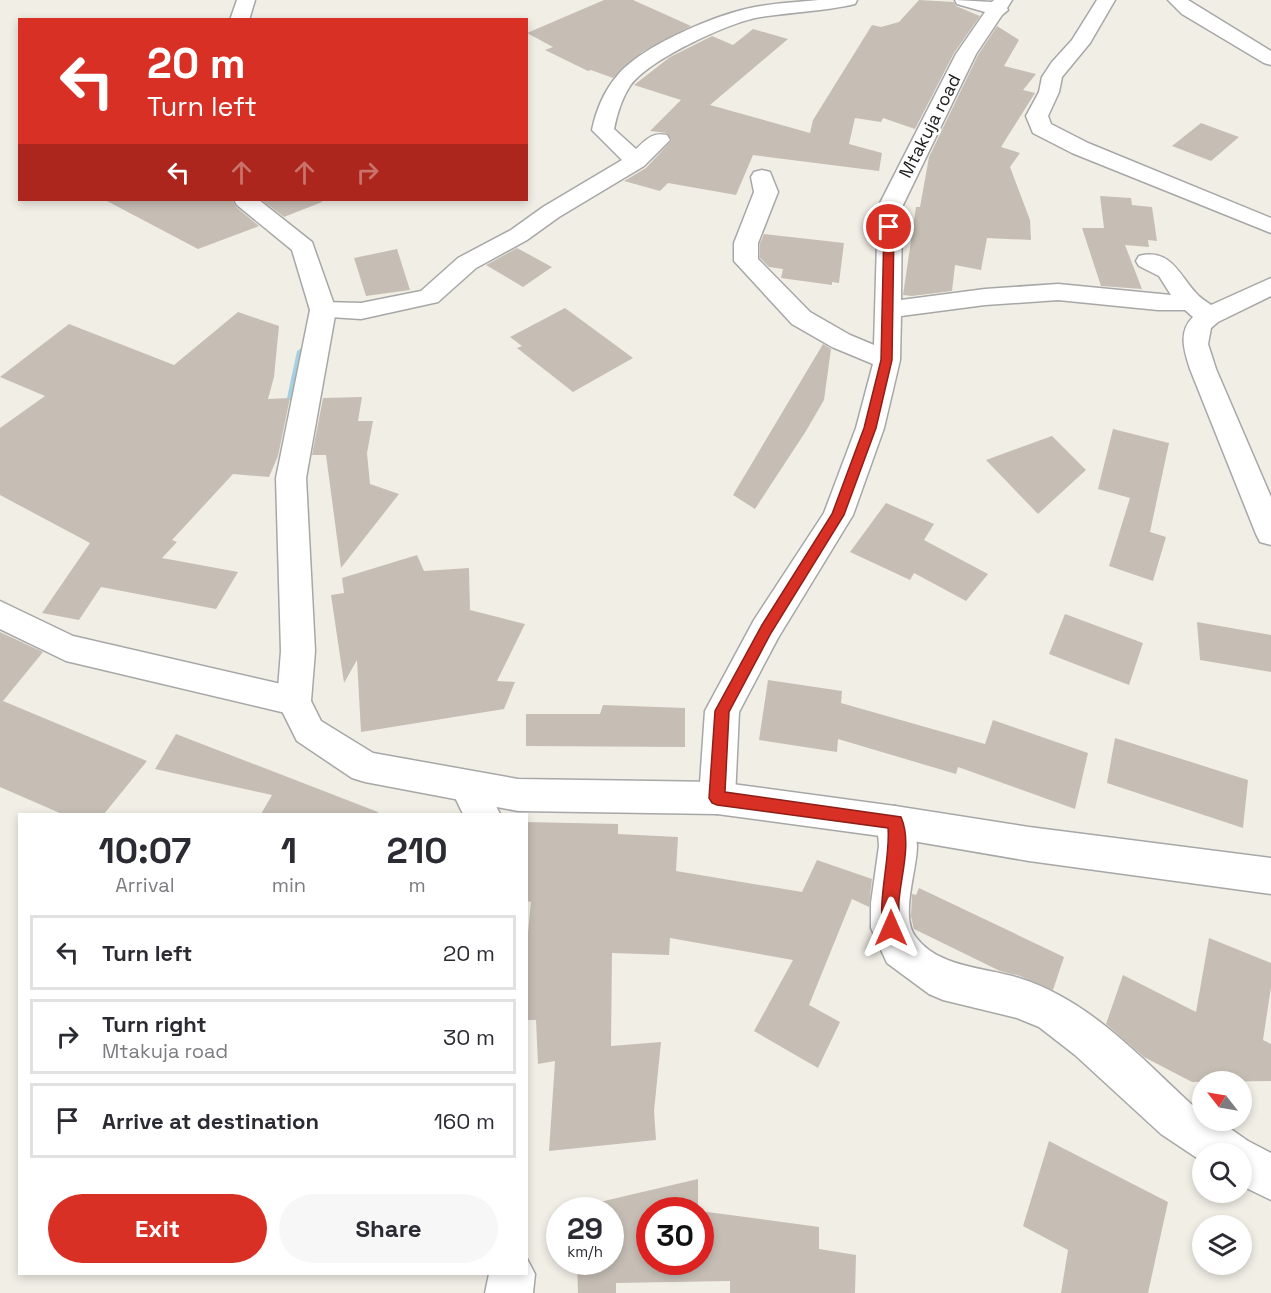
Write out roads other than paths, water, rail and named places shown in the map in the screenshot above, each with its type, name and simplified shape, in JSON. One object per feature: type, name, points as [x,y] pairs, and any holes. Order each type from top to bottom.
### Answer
[{"type":"street","points":[[240,18],[246,0]]},
{"type":"street","points":[[636,160],[603,130],[606,114],[624,80],[633,70],[693,35],[744,15],[816,7],[845,0]]},
{"type":"street","points":[[964,0],[1001,5]]},
{"type":"street","points":[[1106,0],[1080,44],[1052,77],[1037,116],[1041,128],[1080,148],[1271,226]]},
{"type":"street","points":[[1177,0],[1189,10],[1271,59]]},
{"type":"street","name":"Mtakuja road","points":[[717,798],[722,711],[766,629],[838,515],[870,428],[887,360],[890,207],[966,54],[1001,5]]},
{"type":"street","points":[[323,310],[361,311],[429,297],[467,263],[519,234],[636,160],[659,140]]},
{"type":"street","points":[[762,177],[766,192],[746,243],[746,261],[801,318],[841,341],[887,360]]},
{"type":"street","points":[[246,201],[303,247],[323,310],[291,478],[298,651],[294,700],[309,731],[365,767],[475,801],[518,795],[717,798],[895,822],[1029,844],[1271,876]]},
{"type":"street","points":[[1148,261],[1168,271],[1200,309],[1195,344],[1203,369],[1271,534]]},
{"type":"street","points":[[888,308],[908,309],[961,300],[1056,292],[1084,292],[1200,309],[1271,286]]},
{"type":"street","points":[[0,614],[66,648],[294,700]]},
{"type":"street","points":[[895,822],[898,846],[890,903],[891,928],[901,950],[943,980],[1019,998],[1054,1013],[1090,1040],[1176,1119],[1214,1143]]},
{"type":"street","points":[[1252,1167],[1271,1178]]},
{"type":"street","points":[[509,1293],[512,1275]]},
{"type":"waterway","points":[[292,398],[302,351]]}]
